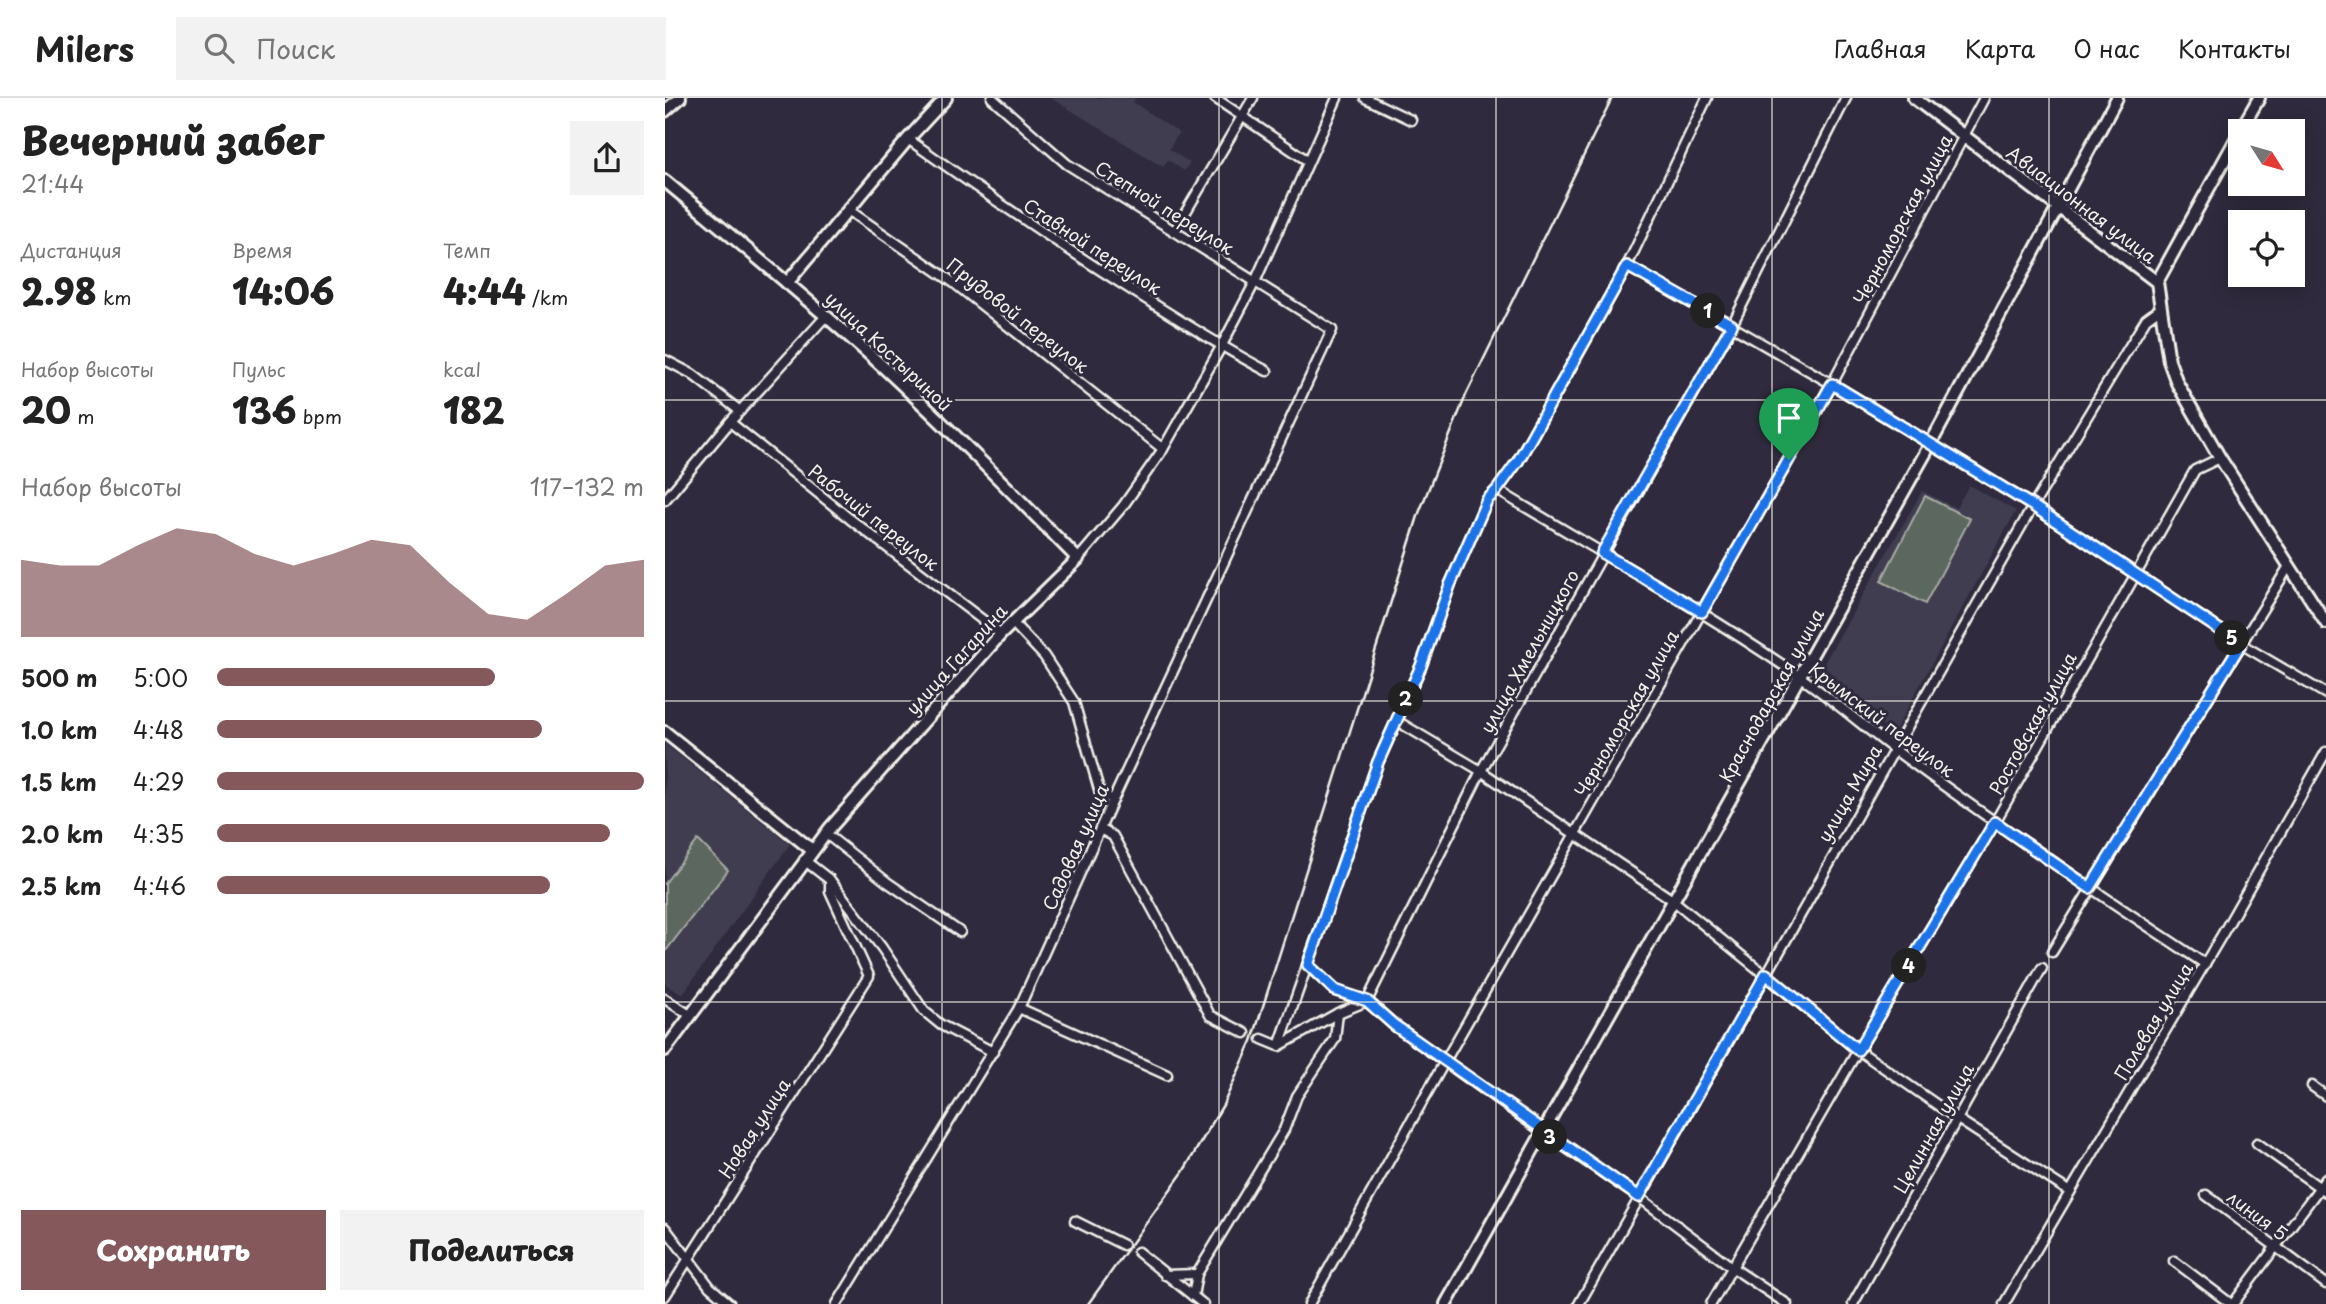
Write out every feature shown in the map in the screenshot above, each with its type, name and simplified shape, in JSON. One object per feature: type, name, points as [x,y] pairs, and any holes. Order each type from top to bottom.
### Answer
[{"type":"street","points":[[665,111],[680,98]]},
{"type":"street","points":[[787,283],[946,98]]},
{"type":"street","name":"Степной переулок","points":[[992,98],[1067,164],[1332,330],[1308,385]]},
{"type":"street","points":[[1215,98],[1308,161]]},
{"type":"street","points":[[1174,232],[1253,98]]},
{"type":"street","name":"улица Гагарина","points":[[665,1050],[825,833],[1000,634],[1077,559],[1123,506],[1163,449],[1221,347],[1255,282],[1337,98]]},
{"type":"street","points":[[1365,98],[1411,120]]},
{"type":"street","points":[[1279,1046],[1378,762],[1421,666],[1455,572],[1487,500],[1518,461],[1627,266],[1707,98]]},
{"type":"street","name":"улица Хмельницкого","points":[[1367,1001],[1481,771],[1732,325],[1846,98]]},
{"type":"street","name":"Авиационная улица","points":[[1914,98],[2157,282],[2169,361],[2177,383],[2220,458],[2326,623]]},
{"type":"street","name":"Черноморская улица","points":[[1309,1304],[1832,384],[1984,98]]},
{"type":"street","name":"Краснодарская улица","points":[[1446,1304],[1801,677],[2117,98]]},
{"type":"street","points":[[2247,119],[2259,98]]},
{"type":"street","name":"Ставной переулок","points":[[908,139],[999,204],[1221,347],[1267,370]]},
{"type":"street","points":[[2157,282],[2228,154]]},
{"type":"street","name":"улица Костыриной","points":[[665,181],[826,316],[934,416],[1077,559]]},
{"type":"street","name":"Прудовой переулок","points":[[850,211],[954,283],[1163,449]]},
{"type":"street","points":[[1627,266],[1832,384],[2033,506],[2134,575],[2326,695]]},
{"type":"street","name":"улица Мира","points":[[1579,1304],[2033,506],[2146,319],[2161,308]]},
{"type":"street","points":[[665,500],[730,422],[826,316]]},
{"type":"street","points":[[665,360],[692,374],[740,411]]},
{"type":"street","name":"Садовая улица","points":[[837,1304],[1019,1008],[1113,800],[1308,385]]},
{"type":"street","name":"Рабочий переулок","points":[[730,422],[850,519],[1000,634]]},
{"type":"street","name":"Ростовская улица","points":[[1711,1304],[1858,1050],[1995,822],[2195,470],[2220,458]]},
{"type":"street","name":"Крымский переулок","points":[[1497,490],[1702,612],[1801,677],[1895,750],[1995,822],[2205,964]]},
{"type":"street","points":[[2052,952],[2289,566]]},
{"type":"street","points":[[1012,622],[1044,656],[1074,702],[1100,793],[1113,800]]},
{"type":"street","points":[[1397,721],[1481,771],[1674,901],[1858,1050],[2070,1192]]},
{"type":"street","points":[[665,732],[812,850]]},
{"type":"street","name":"Полевая улица","points":[[2004,1304],[2205,964],[2326,752]]},
{"type":"street","points":[[1100,829],[1113,836],[1210,1015],[1245,1033]]},
{"type":"street","points":[[825,833],[887,883],[960,932]]},
{"type":"street","points":[[804,860],[830,880],[882,948],[925,1011],[941,1026],[993,1052]]},
{"type":"street","name":"Новая улица","points":[[665,1296],[869,976],[830,891],[830,880]]},
{"type":"street","points":[[1308,965],[1335,990],[1367,1001],[1394,1025],[1787,1304]]},
{"type":"street","name":"Целинная улица","points":[[1853,1304],[2042,968]]},
{"type":"street","points":[[665,999],[690,1015]]},
{"type":"street","points":[[1279,1046],[1338,1013],[1367,1001]]},
{"type":"street","points":[[1019,1008],[1167,1075]]},
{"type":"street","points":[[1193,1296],[1197,1274],[1285,1130],[1297,1096],[1335,1039],[1338,1013]]},
{"type":"street","points":[[1262,1039],[1279,1046]]},
{"type":"street","points":[[2312,1086],[2326,1096]]},
{"type":"street","points":[[2257,1143],[2323,1189]]},
{"type":"street","points":[[2174,1261],[2232,1304],[2323,1189],[2326,1179]]},
{"type":"street","name":"линия 5","points":[[2206,1195],[2326,1284]]},
{"type":"street","points":[[1075,1221],[1123,1245]]},
{"type":"street","points":[[665,1228],[710,1287],[730,1304]]},
{"type":"street","points":[[1139,1252],[1203,1304]]},
{"type":"street","points":[[1165,1275],[1197,1274]]},
{"type":"shaded area","points":[[1051,98],[1136,98],[1133,102],[1179,133],[1169,149],[1190,163],[1184,171],[1168,160],[1163,167]]},
{"type":"shaded area","points":[[1969,485],[2016,511],[1892,736],[1823,665],[1922,491],[1956,508]]},
{"type":"shaded area","points":[[1925,496],[1970,519],[1925,604],[1881,581]]},
{"type":"shaded area","points":[[665,744],[790,844],[682,995],[665,984]]},
{"type":"shaded area","points":[[698,840],[728,870],[665,952],[665,883]]},
{"type":"railway","points":[[1088,1304],[1183,1172],[1223,1105],[1252,1041],[1419,513],[1466,395],[1612,98]]},
{"type":"route","points":[[1627,266],[1732,325],[1602,553],[1702,612],[1789,460],[1832,384],[2033,506],[2241,644],[2090,888],[1995,822],[1858,1050],[1766,974],[1639,1197],[1394,1025],[1367,1001],[1335,990],[1308,965],[1378,762],[1421,666],[1450,585],[1487,500],[1518,461],[1627,266]]}]
